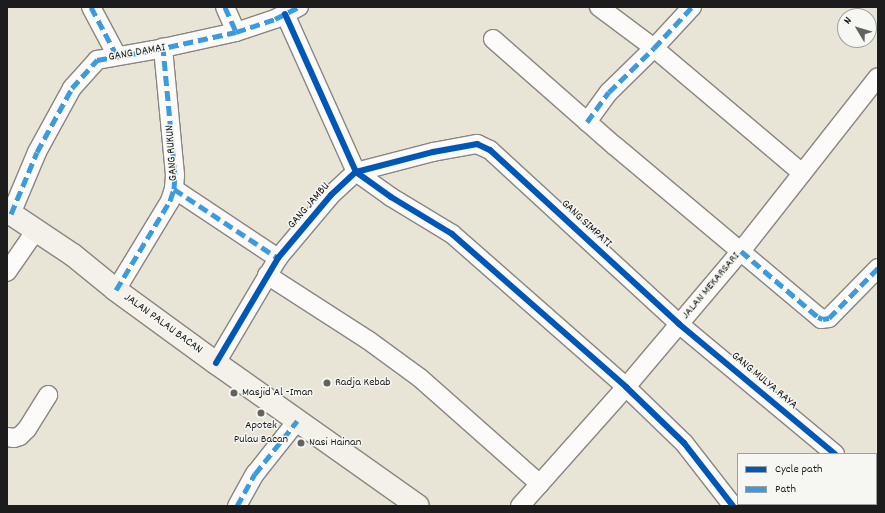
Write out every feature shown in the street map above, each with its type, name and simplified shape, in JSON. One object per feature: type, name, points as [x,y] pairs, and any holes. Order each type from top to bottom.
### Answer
[{"type":"street","points":[[91,7],[117,56]]},
{"type":"street","points":[[225,7],[236,32]]},
{"type":"street","points":[[599,7],[654,48],[802,173]]},
{"type":"street","points":[[587,122],[610,92],[692,7]]},
{"type":"street","points":[[292,11],[356,172],[398,201],[452,234],[626,387],[684,443],[733,506]]},
{"type":"street","name":"GANG DAMAI","points":[[9,212],[37,152],[72,88],[97,60],[163,48],[236,32],[275,19],[292,11]]},
{"type":"street","points":[[493,38],[587,122],[818,317],[823,319],[829,318],[878,268]]},
{"type":"street","name":"GANG RUKUN","points":[[116,290],[170,201],[174,189],[175,175],[163,48]]},
{"type":"street","name":"JALAN MEKARSARI","points":[[520,506],[626,387],[741,251],[878,77]]},
{"type":"street","name":"GANG JAMBU","points":[[216,363],[278,258],[331,195],[356,172],[433,152],[477,144]]},
{"type":"street","name":"GANG SIMPATI","points":[[477,144],[490,150],[679,324]]},
{"type":"street","points":[[174,189],[278,258]]},
{"type":"street","name":"JALAN PALAU BACAN","points":[[9,212],[73,255],[116,290],[216,363],[418,506]]},
{"type":"street","points":[[7,272],[36,230]]},
{"type":"street","points":[[268,275],[368,340],[420,378],[540,484]]},
{"type":"street","name":"GANG MULYA RAYA","points":[[679,324],[834,453]]},
{"type":"street","points":[[7,437],[20,436],[27,430],[48,395]]},
{"type":"street","points":[[237,506],[255,474],[297,421]]},
{"type":"marked path","points":[[91,7],[117,56]]},
{"type":"marked path","points":[[225,7],[236,32]]},
{"type":"marked path","points":[[11,214],[37,152],[72,88],[97,60],[154,50],[236,32],[275,19],[299,7]]},
{"type":"marked path","points":[[587,122],[609,92],[654,48],[692,7]]},
{"type":"marked path","points":[[116,290],[170,201],[174,189],[175,175],[163,48]]},
{"type":"marked path","points":[[174,189],[278,258]]},
{"type":"marked path","points":[[741,251],[818,317],[823,319],[829,318],[878,268]]},
{"type":"marked path","points":[[237,506],[255,474],[297,421]]},
{"type":"cycle path","points":[[285,14],[356,172],[391,197],[452,234],[626,387],[684,443],[733,506]]},
{"type":"cycle path","points":[[216,363],[278,258],[331,195],[356,172],[433,152],[477,144],[490,150],[679,324],[834,453]]},
{"type":"place","name":"Radja Kebab","points":[[327,383]]},
{"type":"place","name":"Masjid Al -Iman","points":[[234,393]]},
{"type":"place","name":"Apotek Pulau Bacan","points":[[261,413]]},
{"type":"place","name":"Nasi Hainan","points":[[301,443]]}]
